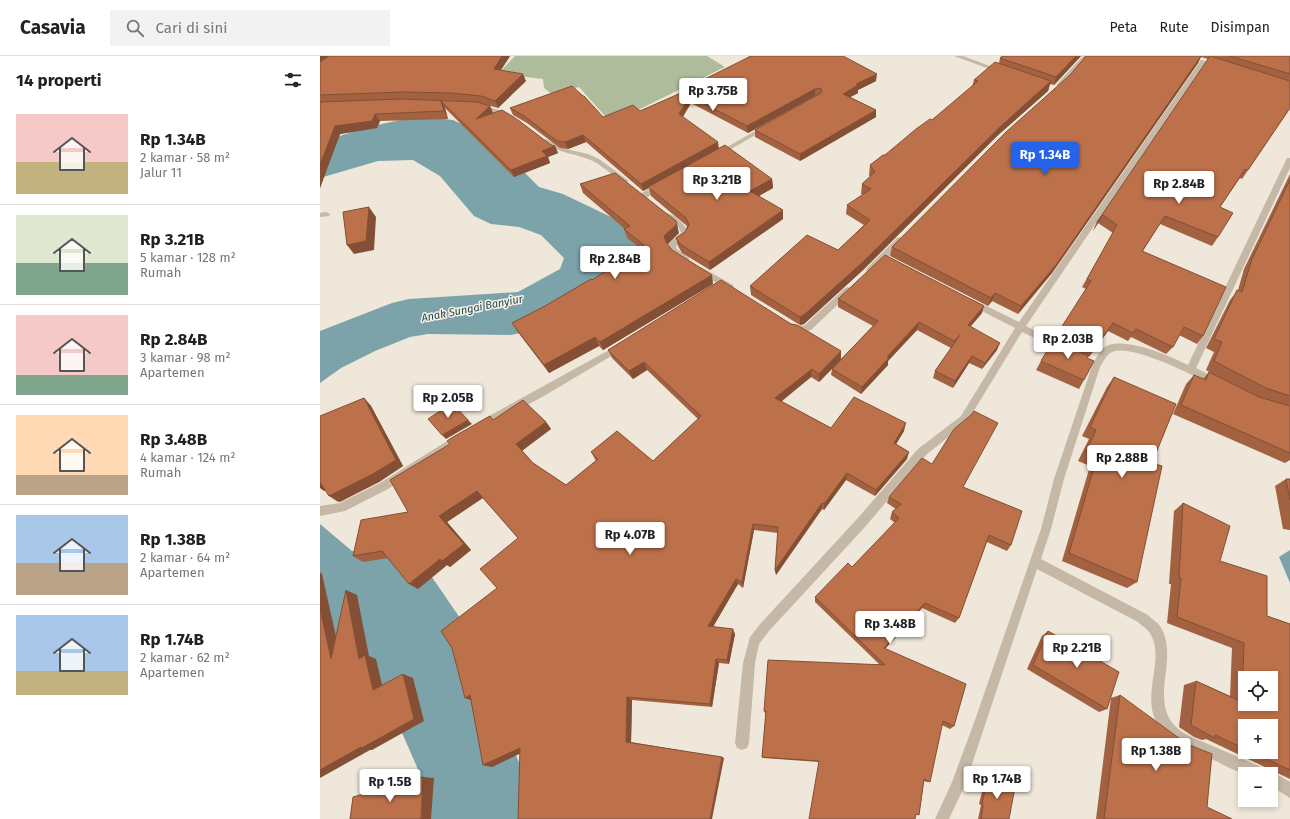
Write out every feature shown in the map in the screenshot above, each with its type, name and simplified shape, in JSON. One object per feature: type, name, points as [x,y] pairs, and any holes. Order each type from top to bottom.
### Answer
[{"type":"street","points":[[957,56],[1010,74]]},
{"type":"street","points":[[1055,89],[1086,56]]},
{"type":"street","points":[[742,743],[749,663],[754,641],[765,627],[861,523],[922,452],[932,442],[956,427],[964,419],[1020,328],[1203,60]]},
{"type":"street","points":[[469,105],[482,106],[504,113],[518,121]]},
{"type":"street","points":[[712,157],[772,124]]},
{"type":"street","points":[[540,137],[557,150],[581,155],[601,163],[641,194],[671,180]]},
{"type":"street","points":[[1191,369],[1290,160]]},
{"type":"street","points":[[660,209],[682,227],[685,233],[683,237],[672,245],[673,250],[678,256],[694,265],[720,285],[736,291]]},
{"type":"street","points":[[782,321],[795,329],[800,330],[808,328],[859,280],[886,259],[905,235]]},
{"type":"street","points":[[965,300],[1075,355]]},
{"type":"street","points":[[320,511],[341,508],[384,486],[472,430],[541,393],[628,342]]},
{"type":"street","points":[[942,819],[958,785],[1046,529],[1093,364],[1107,350],[1118,347],[1130,347],[1191,369],[1225,387]]},
{"type":"street","points":[[1034,561],[1142,618],[1154,628],[1158,635],[1161,647],[1157,705],[1161,718],[1171,731],[1186,740],[1246,767]]},
{"type":"street","points":[[1278,782],[1288,788],[1290,791]]},
{"type":"green space","points":[[515,56],[707,56],[725,67],[640,109],[606,117],[579,87],[552,94],[544,88],[543,79],[498,74]]},
{"type":"water","name":"Anak Sungai Banyiur","points":[[420,116],[453,120],[489,137],[539,187],[563,194],[634,228],[642,255],[545,329],[510,335],[428,334],[410,337],[375,351],[341,368],[320,383],[320,331],[392,303],[409,299],[518,292],[560,269],[564,258],[541,235],[519,227],[491,224],[474,216],[440,176],[413,160],[378,161],[320,178],[320,142],[372,126]]},
{"type":"water","points":[[320,524],[352,551],[391,554],[425,567],[460,618],[542,819],[429,819],[417,767],[388,701],[320,625]]},
{"type":"water","points":[[1290,550],[1290,583],[1279,557]]},
{"type":"building","points":[[329,56],[502,56],[494,69],[523,74],[495,101],[481,96],[452,93],[403,92],[320,95],[320,62]]},
{"type":"building","points":[[751,56],[843,56],[877,74],[856,84],[858,85],[843,94],[876,110],[800,154],[755,130],[821,93],[822,90],[820,88],[815,89],[747,126],[690,96],[679,114],[718,142],[641,184],[583,135],[565,142],[557,141],[524,116],[510,108],[572,86],[584,96],[603,117],[633,105],[640,111],[683,92],[681,91]]},
{"type":"building","points":[[1002,56],[1076,56],[1056,77],[1000,58]]},
{"type":"building","points":[[1086,56],[1201,56],[1056,265],[1021,306],[995,293],[991,298],[892,247],[1006,132],[1070,75]]},
{"type":"building","points":[[1210,56],[1290,81],[1290,108],[1248,170],[1245,169],[1220,207],[1233,213],[1218,237],[1165,216],[1142,251],[1226,287],[1203,336],[1184,327],[1173,347],[1136,329],[1133,333],[1113,323],[1094,349],[1059,331],[1091,281],[1087,279],[1117,225],[1103,215],[1097,222]]},
{"type":"building","points":[[1230,56],[1290,56],[1290,74]]},
{"type":"building","points":[[995,62],[1051,81],[1000,127],[864,261],[804,315],[800,317],[750,286],[807,235],[838,250],[870,220],[847,205],[871,189],[862,184],[875,172],[870,165],[885,155],[916,129],[930,119],[932,120],[978,81],[974,80]]},
{"type":"building","points":[[403,99],[477,102],[490,106],[476,119],[502,110],[551,145],[555,146],[542,151],[547,156],[511,170],[441,101],[444,111],[375,114],[372,121],[335,126],[320,165],[320,102]]},
{"type":"building","points":[[725,145],[772,179],[750,191],[783,210],[709,262],[680,244],[676,238],[685,232],[689,225],[686,218],[648,187]]},
{"type":"building","points":[[615,173],[676,221],[677,224],[664,236],[666,242],[672,250],[712,275],[600,342],[595,337],[544,365],[512,323],[545,306],[591,279],[592,280],[644,245],[624,229],[630,226],[580,184]]},
{"type":"building","points":[[1290,180],[1290,396],[1266,388],[1214,361],[1222,342],[1214,339],[1237,290],[1242,292],[1252,259]]},
{"type":"building","points":[[369,207],[366,241],[347,245],[343,212]]},
{"type":"building","points":[[885,255],[984,306],[968,325],[1000,343],[985,363],[972,356],[955,381],[935,371],[960,335],[954,341],[919,322],[862,387],[832,369],[878,321],[838,299]]},
{"type":"building","points":[[721,280],[791,324],[797,325],[841,351],[819,374],[812,369],[775,398],[831,428],[854,397],[906,423],[894,443],[909,452],[876,490],[847,473],[824,504],[822,503],[775,570],[778,527],[753,524],[742,582],[736,579],[708,626],[733,629],[727,660],[716,659],[710,704],[627,697],[626,742],[722,757],[710,819],[518,819],[520,748],[483,765],[470,695],[465,698],[452,648],[441,631],[497,588],[480,569],[518,538],[477,491],[439,516],[464,544],[442,561],[440,559],[409,584],[382,551],[353,556],[361,520],[408,512],[390,480],[450,444],[447,441],[453,437],[490,416],[493,420],[523,400],[546,422],[516,444],[533,463],[566,485],[598,459],[591,452],[617,431],[653,461],[701,416],[644,362],[629,371],[608,350]]},
{"type":"building","points":[[1054,339],[1088,356],[1087,358],[1094,361],[1084,380],[1041,361]]},
{"type":"building","points":[[1209,372],[1259,397],[1290,406],[1290,453],[1181,405],[1194,375],[1206,380]]},
{"type":"building","points":[[1114,377],[1176,404],[1152,463],[1162,466],[1137,582],[1069,553],[1097,457],[1086,452],[1096,430],[1090,427]]},
{"type":"building","points":[[364,398],[396,460],[371,475],[329,496],[320,482],[320,416]]},
{"type":"building","points":[[452,403],[468,420],[442,435],[428,419]]},
{"type":"building","points":[[974,411],[998,423],[963,487],[1022,511],[1011,545],[989,535],[959,618],[925,603],[884,648],[966,684],[954,726],[943,721],[930,782],[924,779],[919,815],[916,814],[915,819],[809,819],[819,761],[762,757],[768,660],[885,665],[815,597],[848,563],[852,567],[899,518],[892,512],[901,504],[889,497],[922,458],[932,464],[954,429]]},
{"type":"building","points":[[1286,479],[1290,479],[1290,500]]},
{"type":"building","points":[[1183,503],[1230,526],[1220,561],[1267,576],[1267,616],[1290,624],[1290,770],[1266,759],[1278,759],[1278,719],[1238,719],[1238,746],[1215,735],[1215,738],[1191,725],[1196,681],[1238,700],[1238,711],[1278,711],[1278,671],[1243,671],[1244,643],[1177,617],[1181,578],[1179,578]]},
{"type":"building","points":[[346,590],[359,659],[365,655],[373,690],[403,674],[414,719],[320,770],[320,609],[331,659]]},
{"type":"building","points":[[1048,631],[1119,672],[1107,709],[1033,665]]},
{"type":"building","points":[[1120,695],[1187,744],[1212,754],[1207,807],[1232,819],[1104,819]]},
{"type":"building","points":[[988,775],[1015,787],[1009,819],[981,819],[982,804]]},
{"type":"building","points":[[423,777],[421,819],[350,819],[353,797]]}]
